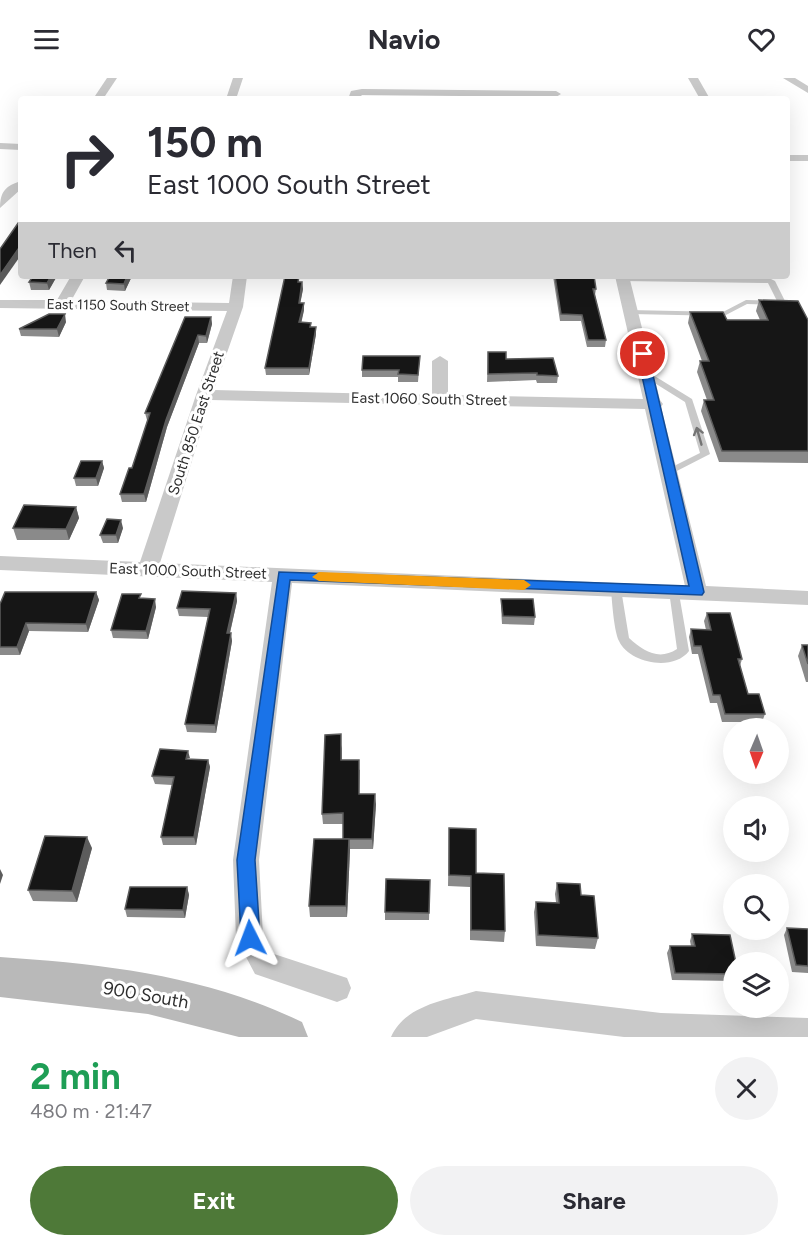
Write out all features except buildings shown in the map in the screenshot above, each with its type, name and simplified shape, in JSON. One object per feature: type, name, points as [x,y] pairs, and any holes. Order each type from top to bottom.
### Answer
[{"type":"street","points":[[100,96],[112,78]]},
{"type":"street","points":[[232,96],[238,78]]},
{"type":"street","points":[[693,78],[703,96]]},
{"type":"street","points":[[788,78],[808,90]]},
{"type":"street","points":[[354,96],[555,93]]},
{"type":"street","points":[[0,146],[18,147]]},
{"type":"street","points":[[790,158],[808,158]]},
{"type":"street","points":[[0,204],[11,189],[18,186]]},
{"type":"street","points":[[63,304],[76,279]]},
{"type":"street","name":"South 850 East Street","points":[[148,569],[204,395],[236,307],[240,279]]},
{"type":"street","points":[[624,279],[655,404],[697,592]]},
{"type":"street","name":"East 1150 South Street","points":[[0,304],[236,307]]},
{"type":"street","points":[[440,361],[440,399]]},
{"type":"street","name":"East 1060 South Street","points":[[204,395],[655,404]]},
{"type":"street","name":"East 1000 South Street","points":[[0,563],[808,598]]},
{"type":"street","points":[[284,575],[246,860],[250,938],[265,964],[337,988]]},
{"type":"street","name":"900 South","points":[[0,977],[122,989],[221,1010],[287,1037]]},
{"type":"street","points":[[406,1037],[422,1022],[476,1005],[661,1027],[808,1033]]},
{"type":"lane","points":[[632,312],[724,314],[746,302],[782,303],[771,281],[697,279]]},
{"type":"lane","points":[[648,375],[689,401],[705,454],[669,472]]},
{"type":"lane","points":[[616,589],[624,640],[650,659],[665,660],[674,658],[682,651],[674,591]]},
{"type":"slow traffic","points":[[319,577],[524,585]]},
{"type":"route","points":[[250,938],[246,860],[255,776],[284,575],[697,592],[643,354]]}]
